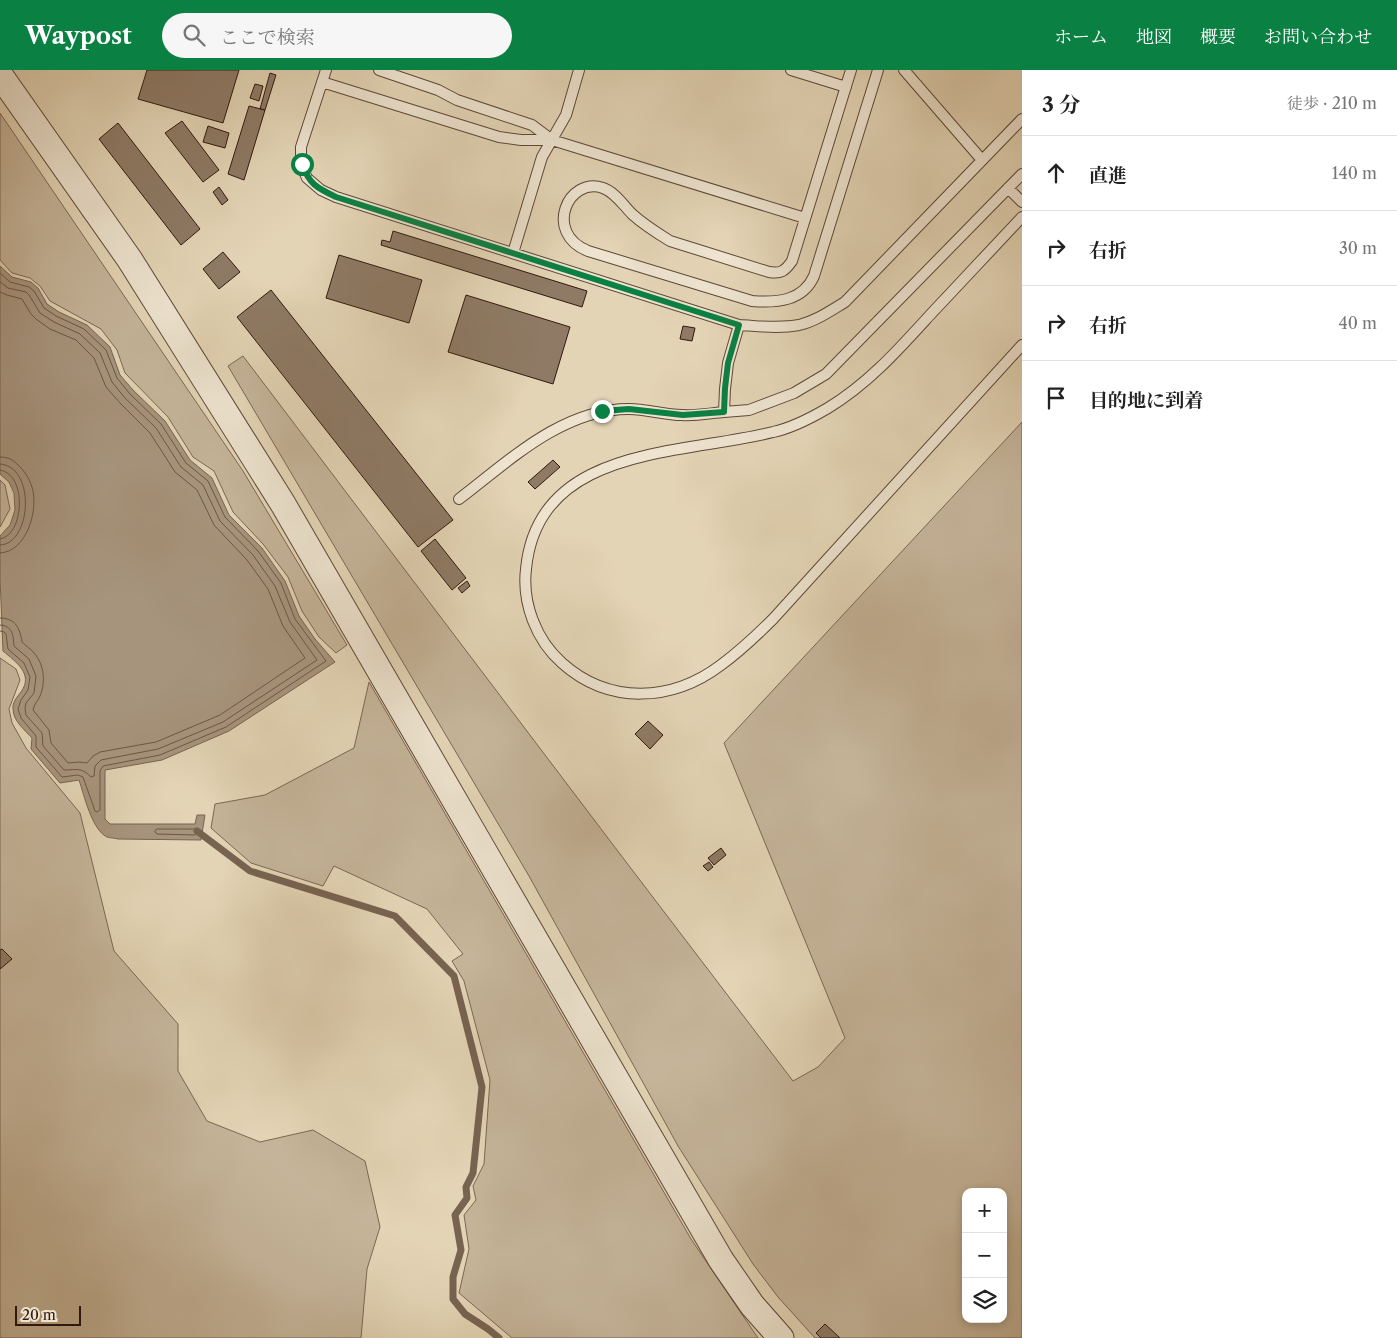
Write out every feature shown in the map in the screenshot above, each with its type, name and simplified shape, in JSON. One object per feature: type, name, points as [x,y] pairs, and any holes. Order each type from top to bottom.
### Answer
[{"type":"street","points":[[0,75],[130,260],[283,504],[721,1260],[752,1305],[781,1338]]},
{"type":"lane","points":[[379,70],[438,90],[458,100],[532,125],[552,140]]},
{"type":"lane","points":[[513,253],[542,157],[566,115],[579,70]]},
{"type":"lane","points":[[791,70],[846,87]]},
{"type":"lane","points":[[852,70],[792,261],[787,269],[780,273],[769,272],[670,241],[634,215],[606,189],[598,187],[590,187],[583,190],[572,198],[565,209],[563,222],[568,236],[580,248],[752,301],[782,300],[802,293],[810,285],[814,276],[878,70]]},
{"type":"lane","points":[[904,70],[982,160]]},
{"type":"lane","points":[[805,218],[552,140],[521,140],[500,137],[322,74],[301,147],[302,164],[307,178],[321,190],[336,197],[739,325],[772,328],[799,325],[822,316],[845,302],[1022,119]]},
{"type":"lane","points":[[459,499],[538,439],[572,420],[602,411],[629,409],[683,415],[749,410],[794,393],[826,374],[1022,174]]},
{"type":"lane","points":[[1008,188],[1022,202]]},
{"type":"lane","points":[[1022,217],[885,364],[857,388],[827,409],[802,422],[774,432],[620,462],[598,470],[578,481],[559,496],[545,513],[534,532],[527,555],[525,572],[526,593],[536,629],[546,645],[575,674],[592,683],[623,693],[662,692],[682,687],[720,666],[748,644],[774,619],[1022,345]]},
{"type":"lane","points":[[724,412],[728,363],[739,325]]},
{"type":"shaded area","points":[[0,113],[243,471],[347,645],[336,653],[319,637],[302,611],[288,577],[263,544],[233,512],[214,471],[193,457],[168,417],[125,373],[117,350],[101,329],[50,301],[40,286],[30,278],[12,273],[0,260]]},
{"type":"shaded area","points":[[243,356],[793,1081],[818,1067],[845,1038],[724,743],[1022,422],[1022,1338],[815,1338],[778,1297],[753,1264],[678,1146],[529,876],[228,366]]},
{"type":"shaded area","points":[[0,480],[5,485],[10,509],[0,527]]},
{"type":"shaded area","points":[[0,658],[16,669],[20,680],[9,709],[12,723],[26,748],[80,813],[114,951],[178,1024],[178,1071],[207,1121],[260,1142],[313,1130],[365,1161],[380,1227],[367,1269],[361,1338],[0,1338]]},
{"type":"shaded area","points":[[369,682],[691,1239],[758,1338],[512,1338],[459,1293],[469,1249],[464,1215],[476,1200],[473,1186],[484,1164],[490,1080],[464,981],[452,961],[463,954],[427,909],[334,866],[323,886],[251,863],[211,828],[215,804],[265,795],[354,748]]},
{"type":"water","points":[[0,266],[12,277],[31,282],[38,288],[47,304],[59,312],[87,325],[110,347],[120,375],[165,421],[190,460],[212,478],[229,515],[262,548],[285,581],[299,616],[315,639],[335,662],[229,731],[162,760],[105,770],[105,819],[110,824],[195,824],[197,815],[205,815],[201,840],[118,839],[107,837],[93,820],[79,780],[60,783],[31,749],[32,738],[15,717],[14,702],[26,680],[22,669],[3,651],[0,536],[10,525],[15,510],[14,493],[9,482],[0,474]]},
{"type":"building","points":[[147,70],[239,70],[223,123],[138,99]]},
{"type":"building","points":[[270,73],[276,75],[265,110],[260,109]]},
{"type":"building","points":[[255,84],[263,86],[259,101],[250,98]]},
{"type":"building","points":[[249,106],[265,110],[244,180],[228,174]]},
{"type":"building","points":[[182,121],[219,170],[203,182],[165,133]]},
{"type":"building","points":[[118,123],[200,229],[181,245],[99,139]]},
{"type":"building","points":[[208,126],[229,133],[225,148],[203,142]]},
{"type":"building","points":[[219,187],[228,200],[222,205],[213,192]]},
{"type":"building","points":[[393,231],[587,291],[582,307],[381,245],[382,240],[390,242]]},
{"type":"building","points":[[223,252],[240,272],[219,289],[203,269]]},
{"type":"building","points":[[339,255],[422,280],[409,323],[326,298]]},
{"type":"building","points":[[271,290],[453,520],[418,547],[237,317]]},
{"type":"building","points":[[466,295],[570,327],[553,384],[448,352]]},
{"type":"building","points":[[683,326],[695,328],[692,341],[680,339]]},
{"type":"building","points":[[553,460],[560,467],[535,489],[528,482]]},
{"type":"building","points":[[435,539],[466,578],[452,590],[421,551]]},
{"type":"building","points":[[467,581],[470,586],[462,593],[458,588]]},
{"type":"building","points":[[648,721],[663,735],[650,749],[635,734]]},
{"type":"building","points":[[721,848],[726,855],[714,865],[708,858]]},
{"type":"building","points":[[709,862],[713,867],[708,871],[703,866]]},
{"type":"building","points":[[2,949],[12,959],[0,969],[0,950]]},
{"type":"building","points":[[825,1324],[840,1338],[821,1338],[816,1333]]},
{"type":"waterway","points":[[197,831],[250,871],[395,916],[454,976],[482,1087],[473,1173],[466,1187],[467,1198],[455,1215],[461,1250],[453,1277],[453,1299],[465,1314],[499,1338]]},
{"type":"route","points":[[302,164],[307,178],[321,190],[336,197],[739,325],[728,363],[724,412],[683,415],[629,409],[602,411]]}]
